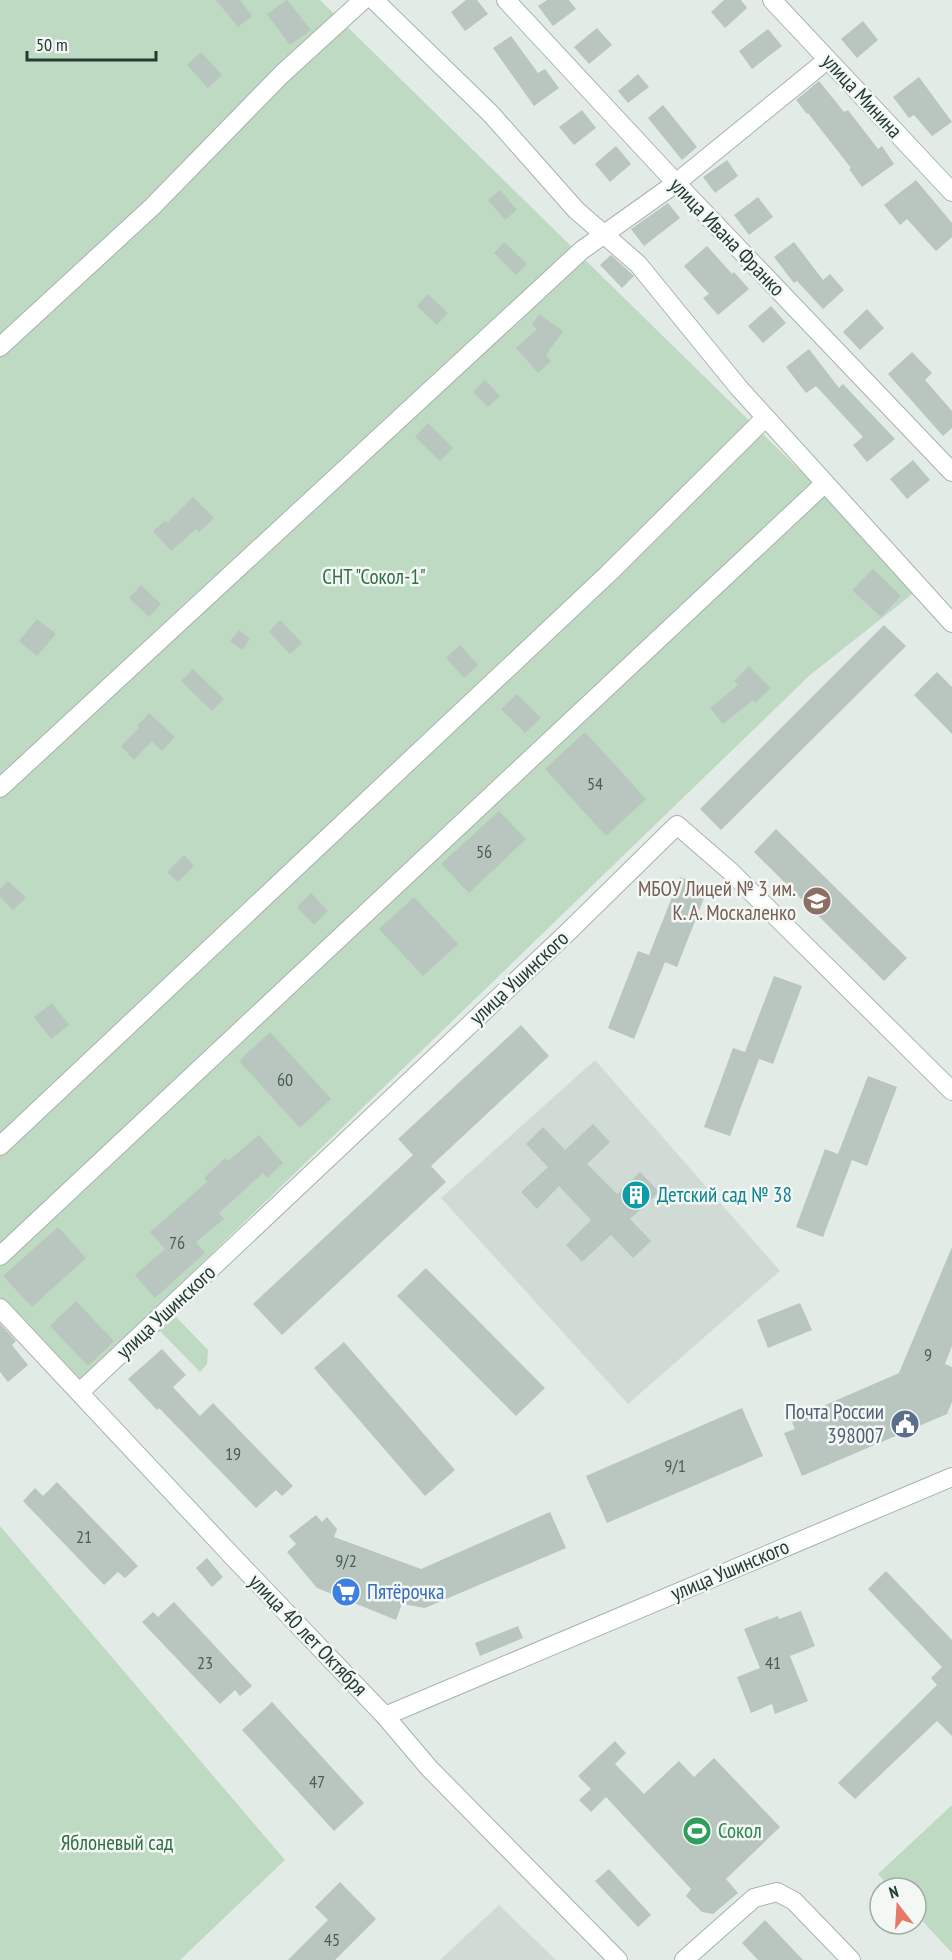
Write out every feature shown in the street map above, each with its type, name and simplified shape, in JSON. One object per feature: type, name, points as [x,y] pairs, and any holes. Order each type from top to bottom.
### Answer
[{"type":"street","points":[[0,347],[152,207],[282,74],[363,0]]},
{"type":"street","points":[[374,0],[491,114],[576,210],[638,264],[765,418],[952,623]]},
{"type":"street","name":"улица Ивана Франко","points":[[506,0],[676,183],[952,472]]},
{"type":"street","name":"улица Минина","points":[[772,0],[952,192]]},
{"type":"street","points":[[0,788],[582,250],[676,183],[828,60]]},
{"type":"street","points":[[0,1146],[609,573],[765,418]]},
{"type":"street","points":[[0,1256],[824,484]]},
{"type":"street","name":"улица Ушинского","points":[[80,1392],[567,933],[677,825],[730,871],[952,1091]]},
{"type":"street","name":"улица 40 лет Октября","points":[[0,1308],[386,1716],[429,1768],[618,1960]]},
{"type":"street","name":"улица Ушинского","points":[[386,1716],[952,1477]]},
{"type":"street","points":[[684,1960],[754,1898],[777,1892],[794,1901],[851,1960]]},
{"type":"shaded area","points":[[595,1060],[780,1271],[628,1404],[441,1198]]},
{"type":"shaded area","points":[[499,1905],[556,1960],[440,1960]]},
{"type":"green space","name":"СНТ \"Сокол-1\"","points":[[0,0],[320,0],[920,588],[810,675],[79,1382],[0,1299]]},
{"type":"green space","points":[[176,1317],[208,1350],[207,1364],[200,1372],[160,1331]]},
{"type":"green space","name":"Яблоневый сад","points":[[0,1526],[285,1860],[180,1960],[0,1960]]},
{"type":"green space","points":[[952,1805],[952,1953],[928,1927],[928,1876],[880,1876],[878,1874]]},
{"type":"building","points":[[216,0],[240,0],[252,16],[238,27]]},
{"type":"building","points":[[287,0],[311,30],[290,45],[267,14]]},
{"type":"building","points":[[466,0],[477,0],[488,14],[465,31],[451,12]]},
{"type":"building","points":[[547,0],[569,0],[576,9],[553,26],[538,6]]},
{"type":"building","points":[[724,0],[741,0],[747,8],[725,28],[711,12]]},
{"type":"building","points":[[863,21],[878,40],[857,58],[841,39]]},
{"type":"building","points":[[597,28],[612,45],[589,64],[574,47]]},
{"type":"building","points":[[768,29],[782,46],[752,69],[739,51]]},
{"type":"building","points":[[511,36],[538,73],[545,69],[559,88],[534,106],[493,48]]},
{"type":"building","points":[[201,52],[222,75],[208,88],[187,65]]},
{"type":"building","points":[[638,74],[649,87],[628,103],[618,91]]},
{"type":"building","points":[[919,77],[952,122],[932,136],[914,115],[909,118],[893,97]]},
{"type":"building","points":[[819,81],[844,112],[848,110],[878,149],[882,146],[894,164],[862,187],[849,169],[851,168],[796,100]]},
{"type":"building","points":[[663,105],[697,147],[682,160],[648,118]]},
{"type":"building","points":[[582,110],[596,128],[574,145],[559,127]]},
{"type":"building","points":[[616,146],[631,164],[610,182],[595,164]]},
{"type":"building","points":[[727,160],[738,176],[715,193],[703,177]]},
{"type":"building","points":[[916,180],[952,223],[952,237],[936,251],[907,219],[900,225],[884,205]]},
{"type":"building","points":[[500,190],[517,210],[505,220],[488,200]]},
{"type":"building","points":[[758,197],[773,217],[749,235],[734,215]]},
{"type":"building","points":[[668,203],[680,218],[644,246],[631,229]]},
{"type":"building","points":[[504,242],[527,264],[516,275],[494,253]]},
{"type":"building","points":[[794,242],[823,280],[830,274],[844,290],[823,309],[797,281],[794,283],[774,257]]},
{"type":"building","points":[[707,246],[749,289],[718,315],[703,298],[709,294],[684,266]]},
{"type":"building","points":[[611,255],[634,276],[622,288],[600,265]]},
{"type":"building","points":[[428,294],[448,313],[437,325],[417,306]]},
{"type":"building","points":[[771,306],[786,323],[763,343],[748,326]]},
{"type":"building","points":[[867,309],[884,328],[860,350],[843,332]]},
{"type":"building","points":[[539,314],[563,331],[546,355],[551,361],[538,373],[516,348],[537,329],[532,325]]},
{"type":"building","points":[[809,349],[839,388],[843,384],[895,439],[867,462],[853,445],[863,437],[816,386],[806,393],[786,367]]},
{"type":"building","points":[[912,352],[932,373],[925,380],[952,411],[952,428],[943,436],[888,374]]},
{"type":"building","points":[[485,380],[500,396],[488,407],[473,392]]},
{"type":"building","points":[[428,423],[453,448],[440,461],[415,437]]},
{"type":"building","points":[[913,460],[930,480],[907,499],[890,479]]},
{"type":"building","points":[[193,497],[214,518],[199,532],[196,529],[171,551],[153,531],[165,521],[167,523]]},
{"type":"building","points":[[873,569],[901,596],[881,617],[852,590]]},
{"type":"building","points":[[141,585],[161,604],[149,617],[129,598]]},
{"type":"building","points":[[37,619],[56,634],[37,656],[19,641]]},
{"type":"building","points":[[280,620],[302,643],[290,654],[269,632]]},
{"type":"building","points":[[884,625],[906,646],[721,830],[700,809]]},
{"type":"building","points":[[239,630],[250,639],[242,650],[230,641]]},
{"type":"building","points":[[460,645],[478,665],[464,678],[446,658]]},
{"type":"building","points":[[749,666],[771,688],[755,703],[753,700],[723,724],[710,708],[738,685],[734,681]]},
{"type":"building","points":[[193,669],[224,699],[212,711],[181,681]]},
{"type":"building","points":[[937,672],[952,687],[952,734],[914,695]]},
{"type":"building","points":[[517,694],[541,718],[525,733],[501,709]]},
{"type":"building","points":[[149,713],[175,737],[162,751],[152,741],[134,760],[121,746],[139,728],[137,726]]},
{"type":"building","points":[[585,732],[646,799],[606,836],[545,769]]},
{"type":"building","points":[[499,811],[526,839],[469,893],[441,864]]},
{"type":"building","points":[[776,829],[907,958],[884,981],[754,852]]},
{"type":"building","points":[[184,855],[194,866],[178,882],[167,872]]},
{"type":"building","points":[[680,877],[708,888],[677,967],[665,962],[634,1039],[608,1028],[638,951],[649,955]]},
{"type":"building","points":[[8,881],[26,898],[13,910],[0,897],[0,889]]},
{"type":"building","points":[[311,893],[328,911],[314,925],[297,907]]},
{"type":"building","points":[[414,897],[458,944],[423,976],[379,929]]},
{"type":"building","points":[[774,976],[802,986],[773,1064],[759,1059],[730,1136],[704,1127],[733,1048],[745,1052]]},
{"type":"building","points":[[52,1003],[69,1025],[51,1039],[34,1017]]},
{"type":"building","points":[[521,1025],[549,1056],[431,1166],[446,1182],[282,1335],[253,1304],[413,1155],[398,1139]]},
{"type":"building","points":[[270,1032],[331,1099],[300,1128],[239,1061]]},
{"type":"building","points":[[868,1076],[897,1087],[867,1166],[852,1160],[823,1237],[796,1227],[825,1149],[838,1154]]},
{"type":"building","name":"Детский сад № 38","points":[[593,1124],[610,1142],[587,1164],[617,1194],[640,1172],[659,1192],[630,1219],[651,1241],[633,1258],[611,1235],[582,1262],[566,1245],[591,1220],[559,1186],[537,1209],[521,1192],[548,1167],[526,1144],[543,1127],[565,1150]]},
{"type":"building","points":[[259,1135],[283,1163],[267,1178],[263,1173],[219,1213],[224,1219],[196,1242],[205,1253],[155,1298],[135,1275],[165,1249],[150,1232],[207,1182],[204,1178],[225,1158],[228,1161]]},
{"type":"building","points":[[58,1227],[86,1258],[32,1307],[3,1276]]},
{"type":"building","points":[[952,1247],[952,1346],[945,1364],[952,1367],[952,1402],[947,1414],[802,1476],[784,1433],[795,1429],[791,1420],[899,1373]]},
{"type":"building","points":[[426,1268],[545,1388],[516,1416],[397,1296]]},
{"type":"building","points":[[76,1301],[114,1341],[88,1366],[50,1326]]},
{"type":"building","points":[[800,1303],[812,1330],[768,1348],[757,1320]]},
{"type":"building","points":[[0,1324],[16,1341],[12,1345],[28,1365],[8,1382],[0,1372]]},
{"type":"building","points":[[344,1342],[455,1470],[425,1496],[314,1368]]},
{"type":"building","points":[[162,1349],[186,1375],[173,1387],[200,1416],[213,1403],[293,1486],[282,1496],[276,1490],[256,1508],[128,1379]]},
{"type":"building","points":[[742,1408],[763,1456],[607,1523],[586,1476]]},
{"type":"building","points":[[57,1482],[138,1566],[125,1578],[118,1572],[104,1585],[23,1501],[35,1488],[43,1496]]},
{"type":"building","points":[[550,1512],[566,1548],[425,1608],[402,1604],[396,1620],[317,1588],[287,1552],[296,1544],[289,1536],[316,1515],[322,1522],[327,1517],[337,1529],[334,1537],[421,1569]]},
{"type":"building","points":[[207,1558],[223,1577],[212,1587],[196,1568]]},
{"type":"building","points":[[886,1571],[952,1640],[952,1736],[937,1721],[855,1799],[838,1783],[937,1685],[931,1678],[942,1667],[868,1589]]},
{"type":"building","points":[[174,1602],[252,1686],[240,1696],[235,1690],[220,1704],[142,1622],[153,1612],[158,1617]]},
{"type":"building","points":[[801,1611],[815,1646],[790,1656],[808,1701],[775,1714],[772,1704],[751,1713],[737,1677],[760,1668],[744,1629],[778,1616],[779,1619]]},
{"type":"building","points":[[518,1626],[523,1638],[480,1656],[475,1643]]},
{"type":"building","points":[[272,1702],[364,1803],[334,1831],[242,1730]]},
{"type":"building","points":[[615,1741],[626,1753],[615,1764],[644,1794],[679,1761],[694,1777],[714,1758],[780,1827],[726,1879],[738,1893],[713,1914],[702,1912],[686,1896],[691,1889],[606,1797],[591,1812],[579,1800],[591,1789],[578,1776]]},
{"type":"building","points":[[609,1869],[651,1915],[638,1927],[595,1881]]},
{"type":"building","points":[[340,1882],[376,1919],[335,1960],[288,1960],[328,1920],[315,1907]]},
{"type":"building","points":[[765,1920],[803,1960],[758,1960],[742,1943]]},
{"type":"place","name":"МБОУ Лицей № 3 им. К. А. Москаленко","points":[[817,901]]},
{"type":"place","name":"Детский сад № 38","points":[[636,1195]]},
{"type":"place","name":"Почта России 398007","points":[[905,1424]]},
{"type":"place","name":"Пятёрочка","points":[[346,1592]]},
{"type":"place","name":"Сокол","points":[[697,1831]]}]
